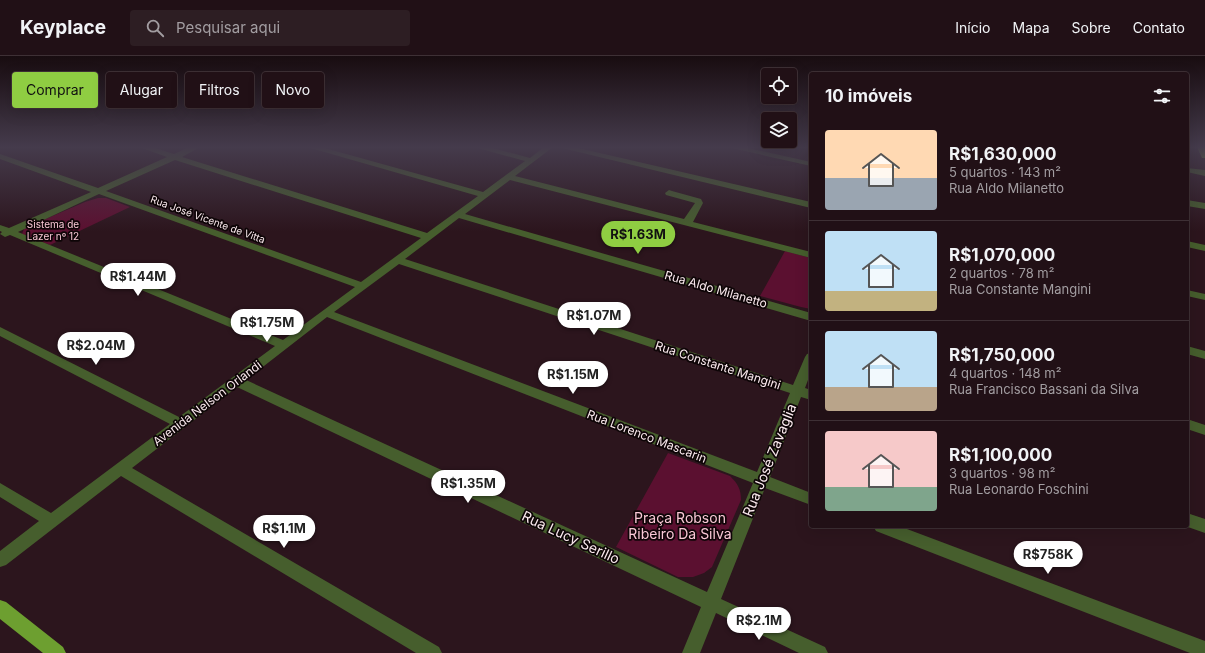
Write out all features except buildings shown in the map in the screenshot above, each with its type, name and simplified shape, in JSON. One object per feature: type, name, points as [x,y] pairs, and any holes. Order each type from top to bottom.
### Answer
[{"type":"main road","points":[[0,608],[57,653]]},
{"type":"street","name":"Rua José Vicente de Vitta","points":[[53,175],[363,286]]},
{"type":"street","points":[[3,232],[135,175]]},
{"type":"street","points":[[232,175],[429,237]]},
{"type":"street","points":[[411,175],[484,195]]},
{"type":"street","name":"Avenida Nelson Orlandi","points":[[0,560],[326,313],[460,215],[512,175]]},
{"type":"street","points":[[682,175],[809,205]]},
{"type":"street","points":[[509,177],[809,254]]},
{"type":"street","points":[[669,193],[698,201],[699,203],[688,222]]},
{"type":"street","points":[[1189,203],[1205,206]]},
{"type":"street","name":"Rua Aldo Milanetto","points":[[460,215],[809,316]]},
{"type":"street","points":[[3,232],[284,345]]},
{"type":"street","points":[[1189,244],[1205,248]]},
{"type":"street","name":"Rua Constante Mangini","points":[[398,260],[804,393]]},
{"type":"street","points":[[1189,293],[1205,297]]},
{"type":"street","name":"Rua Lorenco Mascarin","points":[[326,313],[809,498]]},
{"type":"street","points":[[0,331],[180,423]]},
{"type":"street","points":[[1189,351],[1205,355]]},
{"type":"street","name":"Rua José Zavaglia","points":[[691,653],[710,602],[761,480],[804,393],[809,367]]},
{"type":"street","name":"Rua Lucy Serillo","points":[[236,381],[819,653]]},
{"type":"street","points":[[1189,425],[1205,430]]},
{"type":"street","points":[[121,469],[433,653]]},
{"type":"street","points":[[0,489],[51,521]]},
{"type":"street","points":[[1189,521],[1205,526]]},
{"type":"street","points":[[886,528],[1205,650]]},
{"type":"green space","name":"Sistema de Lazer nº 12","points":[[98,198],[106,198],[130,207],[50,245],[22,234],[24,229],[27,227],[85,202]]},
{"type":"green space","points":[[785,251],[809,257],[809,309],[760,296]]},
{"type":"green space","name":"Praça Robson Ribeiro Da Silva","points":[[668,453],[730,476],[740,490],[741,500],[712,567],[704,573],[693,577],[678,577],[616,547]]}]
